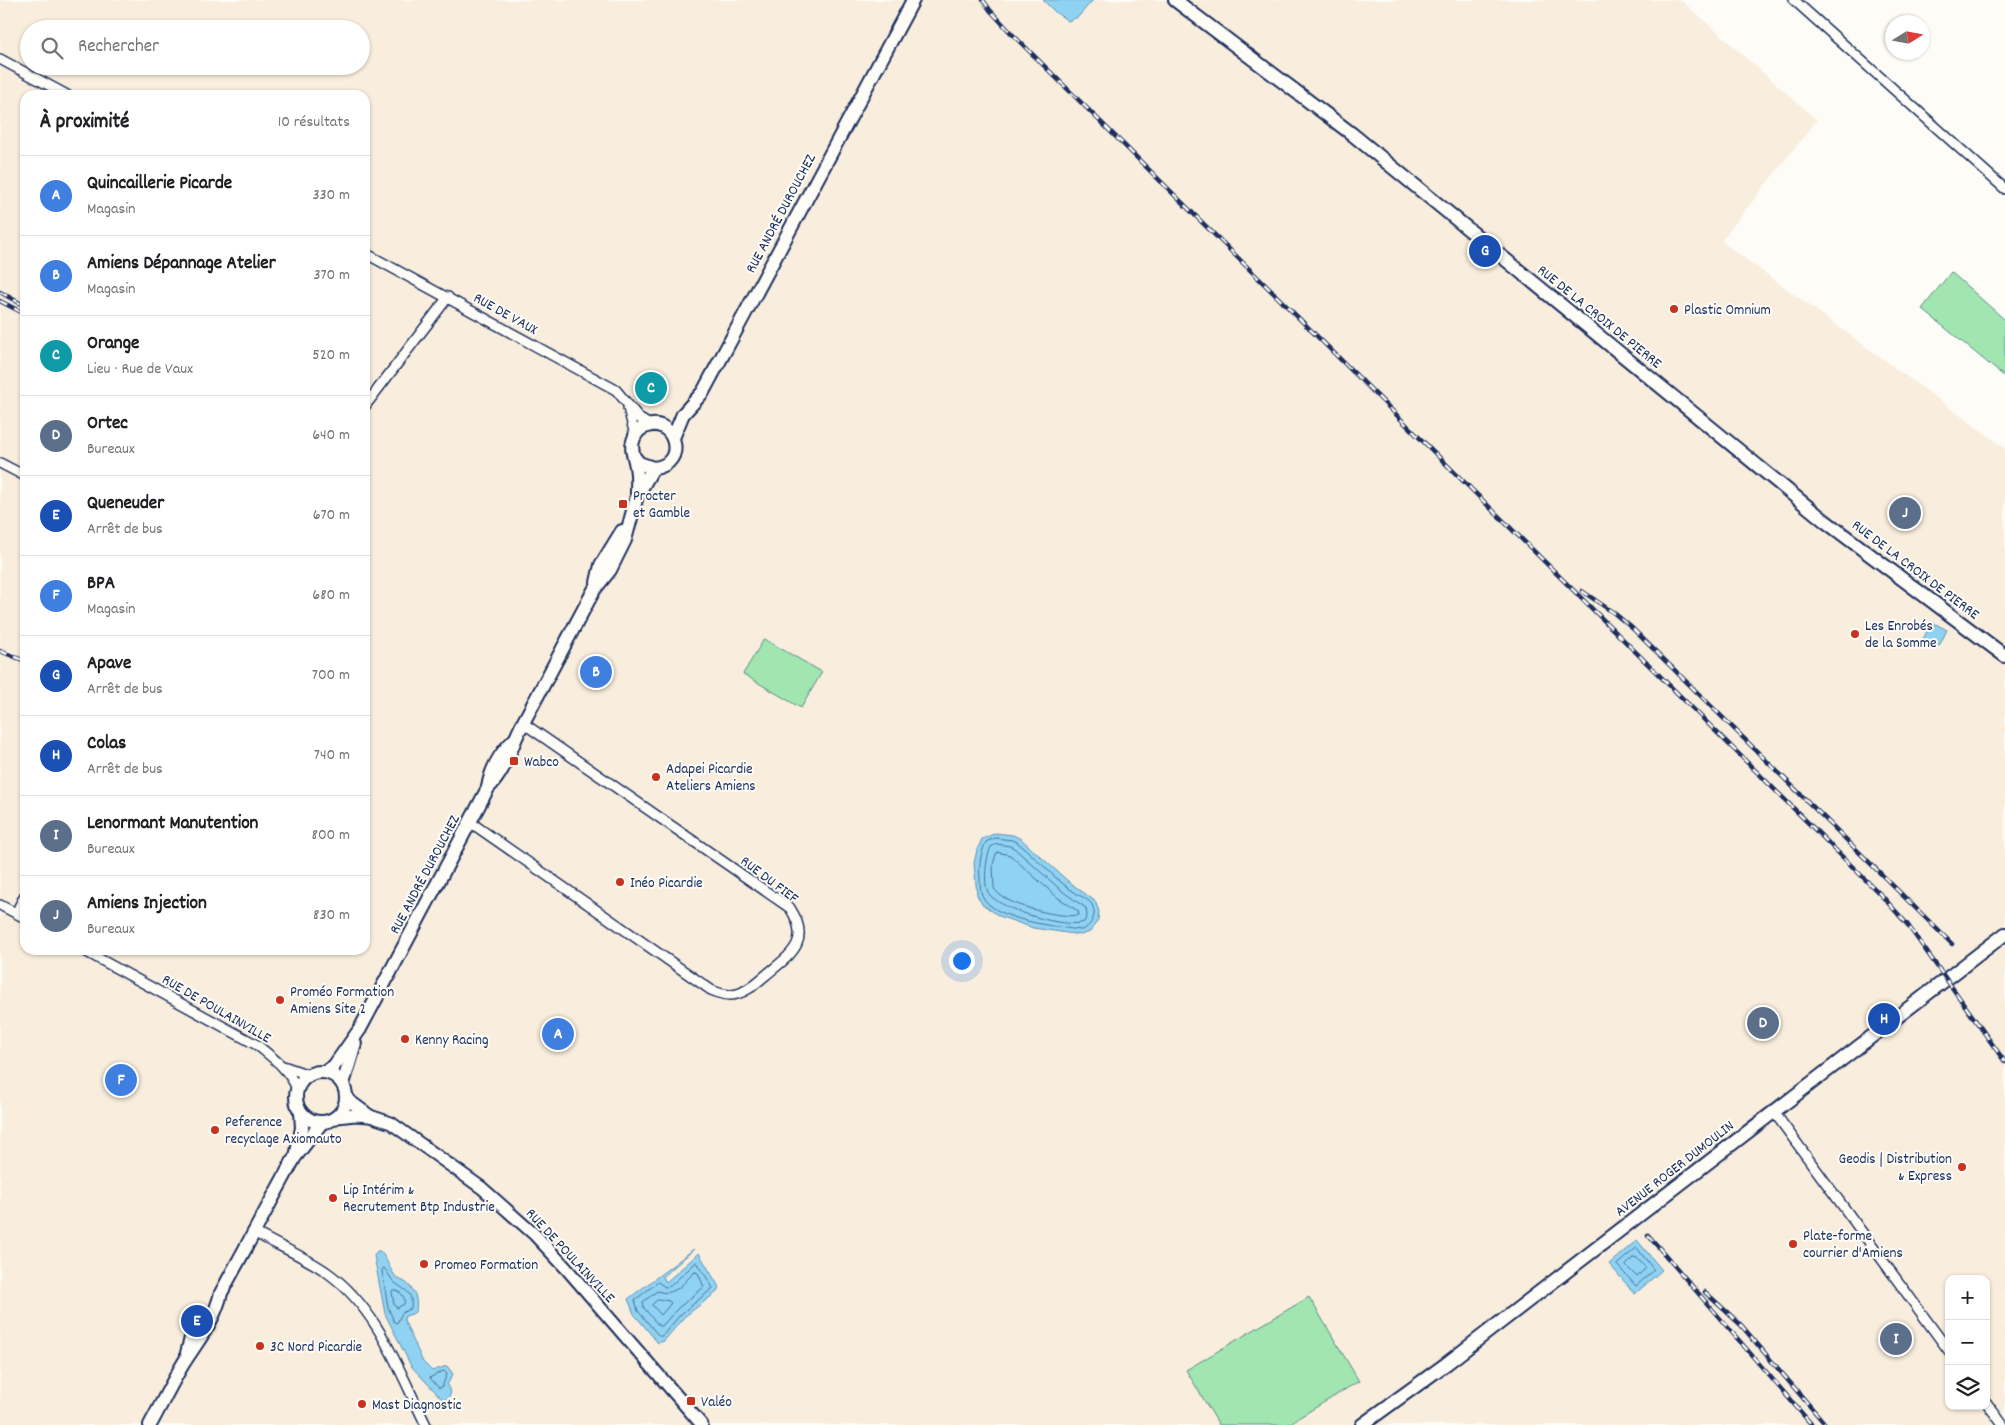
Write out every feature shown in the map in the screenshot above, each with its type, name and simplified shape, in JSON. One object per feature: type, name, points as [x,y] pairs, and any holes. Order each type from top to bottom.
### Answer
[{"type":"main road","name":"RUE ANDRÉ DUROUCHEZ","points":[[674,438],[683,414],[703,392],[913,0]]},
{"type":"main road","name":"RUE DE LA CROIX DE PIERRE","points":[[1175,0],[1352,134],[1825,520],[2005,656]]},
{"type":"main road","points":[[637,496],[635,458],[632,446],[636,435],[639,430],[673,421],[683,414]]},
{"type":"main road","points":[[635,458],[640,463],[653,468],[664,466],[672,459],[675,445],[674,438],[670,433],[655,425]]},
{"type":"main road","name":"RUE ANDRÉ DUROUCHEZ","points":[[325,1072],[334,1066],[360,1029],[488,788],[490,773],[505,748],[514,740],[594,590],[601,565],[631,517],[637,496],[653,468]]},
{"type":"main road","name":"AVENUE ROGER DUMOULIN","points":[[1362,1425],[1446,1364],[2005,934]]},
{"type":"main road","name":"RUE ANDRÉ DUROUCHEZ","points":[[344,1090],[360,1029]]},
{"type":"main road","points":[[325,1072],[338,1079],[344,1090],[345,1103],[337,1117],[322,1122],[314,1122],[301,1112],[297,1105],[297,1089],[304,1078],[309,1075],[325,1072]]},
{"type":"main road","points":[[295,1157],[302,1128],[301,1112]]},
{"type":"main road","points":[[150,1425],[184,1364],[191,1338],[210,1304],[221,1293],[295,1157],[322,1122]]},
{"type":"street","points":[[1794,0],[2005,189]]},
{"type":"street","points":[[0,59],[20,70]]},
{"type":"street","points":[[30,75],[58,90]]},
{"type":"street","name":"RUE DE VAUX","points":[[370,256],[616,390],[627,406],[640,419],[655,425]]},
{"type":"street","points":[[370,399],[448,297]]},
{"type":"street","name":"RUE DE VAUX","points":[[627,406],[636,435]]},
{"type":"street","points":[[0,463],[20,473]]},
{"type":"street","name":"RUE DU FIEF","points":[[470,822],[711,990],[724,995],[735,995],[748,991],[794,951],[799,929],[797,919],[790,908],[523,723]]},
{"type":"street","points":[[0,905],[20,915]]},
{"type":"street","points":[[16,913],[20,905]]},
{"type":"street","name":"RUE DE POULAINVILLE","points":[[92,955],[257,1045],[282,1065],[297,1089]]},
{"type":"street","name":"RUE DE POULAINVILLE","points":[[282,1065],[309,1075]]},
{"type":"street","name":"RUE DE POULAINVILLE","points":[[344,1090],[351,1102],[370,1116]]},
{"type":"street","points":[[1774,1112],[1945,1345]]},
{"type":"street","name":"RUE DE POULAINVILLE","points":[[337,1117],[355,1114],[370,1116],[391,1123],[482,1188],[535,1235],[566,1268],[702,1425]]},
{"type":"street","points":[[254,1232],[327,1272],[349,1290],[375,1322],[426,1425]]},
{"type":"street","points":[[1990,1407],[2003,1425]]},
{"type":"shaded area","points":[[0,0],[1681,0],[1817,120],[1721,241],[2005,448],[2005,1425],[0,1425]]},
{"type":"green space","points":[[1951,272],[2005,320],[2005,377],[1922,309]]},
{"type":"green space","points":[[764,639],[822,672],[801,708],[743,674]]},
{"type":"green space","points":[[1309,1297],[1359,1381],[1287,1425],[1219,1425],[1186,1370]]},
{"type":"water","points":[[1043,0],[1093,0],[1078,17],[1068,21]]},
{"type":"water","points":[[1932,622],[1947,630],[1939,646],[1923,639]]},
{"type":"water","points":[[996,833],[1013,835],[1021,839],[1069,882],[1095,901],[1099,911],[1098,920],[1090,932],[1081,935],[1033,928],[999,916],[982,904],[977,895],[974,863],[982,839]]},
{"type":"water","points":[[1637,1240],[1662,1270],[1635,1294],[1609,1264]]},
{"type":"water","points":[[694,1249],[663,1277],[666,1282],[699,1253],[719,1287],[717,1292],[684,1317],[664,1341],[658,1343],[634,1314],[628,1299]]},
{"type":"water","points":[[377,1251],[380,1251],[397,1278],[405,1282],[415,1295],[417,1302],[416,1311],[405,1316],[404,1320],[423,1362],[432,1371],[447,1366],[453,1374],[447,1385],[451,1393],[447,1400],[443,1400],[411,1366],[385,1314],[374,1256]]},
{"type":"railway","points":[[983,0],[1012,34],[1882,896],[1907,924],[2005,1062]]},
{"type":"railway","points":[[0,292],[20,303]]},
{"type":"railway","points":[[0,301],[20,311]]},
{"type":"railway","points":[[1582,591],[1632,628],[1952,944]]},
{"type":"railway","points":[[0,651],[20,659]]},
{"type":"railway","points":[[1648,1235],[1812,1425]]},
{"type":"railway","points":[[1705,1292],[1741,1325],[1826,1425]]},
{"type":"place","name":"Apave","points":[[1485,251]]},
{"type":"place","name":"Plastic Omnium","points":[[1674,309]]},
{"type":"place","name":"Orange","points":[[651,388]]},
{"type":"place","name":"Procter et Gamble","points":[[623,504]]},
{"type":"place","name":"Amiens Injection","points":[[1905,513]]},
{"type":"place","name":"Les Enrobés de la Somme","points":[[1855,634]]},
{"type":"place","name":"Amiens Dépannage Atelier","points":[[596,672]]},
{"type":"place","name":"Wabco","points":[[514,761]]},
{"type":"place","name":"Adapei Picardie Ateliers Amiens","points":[[656,777]]},
{"type":"place","name":"Inéo Picardie","points":[[620,882]]},
{"type":"place","name":"Proméo Formation Amiens Site 2","points":[[280,1000]]},
{"type":"place","name":"Colas","points":[[1884,1019]]},
{"type":"place","name":"Ortec","points":[[1763,1023]]},
{"type":"place","name":"Quincaillerie Picarde","points":[[558,1034]]},
{"type":"place","name":"Kenny Racing","points":[[405,1039]]},
{"type":"place","name":"BPA","points":[[121,1080]]},
{"type":"place","name":"Peference recyclage Axiomauto","points":[[215,1130]]},
{"type":"place","name":"Geodis | Distribution & Express","points":[[1962,1167]]},
{"type":"place","name":"Lip Intérim & Recrutement Btp Industrie","points":[[333,1198]]},
{"type":"place","name":"Plate-forme courrier d'Amiens","points":[[1793,1244]]},
{"type":"place","name":"Promeo Formation","points":[[424,1264]]},
{"type":"place","name":"Queneuder","points":[[197,1321]]},
{"type":"place","name":"Lenormant Manutention","points":[[1896,1339]]},
{"type":"place","name":"3C Nord Picardie","points":[[260,1346]]},
{"type":"place","name":"Valéo","points":[[691,1401]]},
{"type":"place","name":"Mast Diagnostic","points":[[362,1404]]}]
